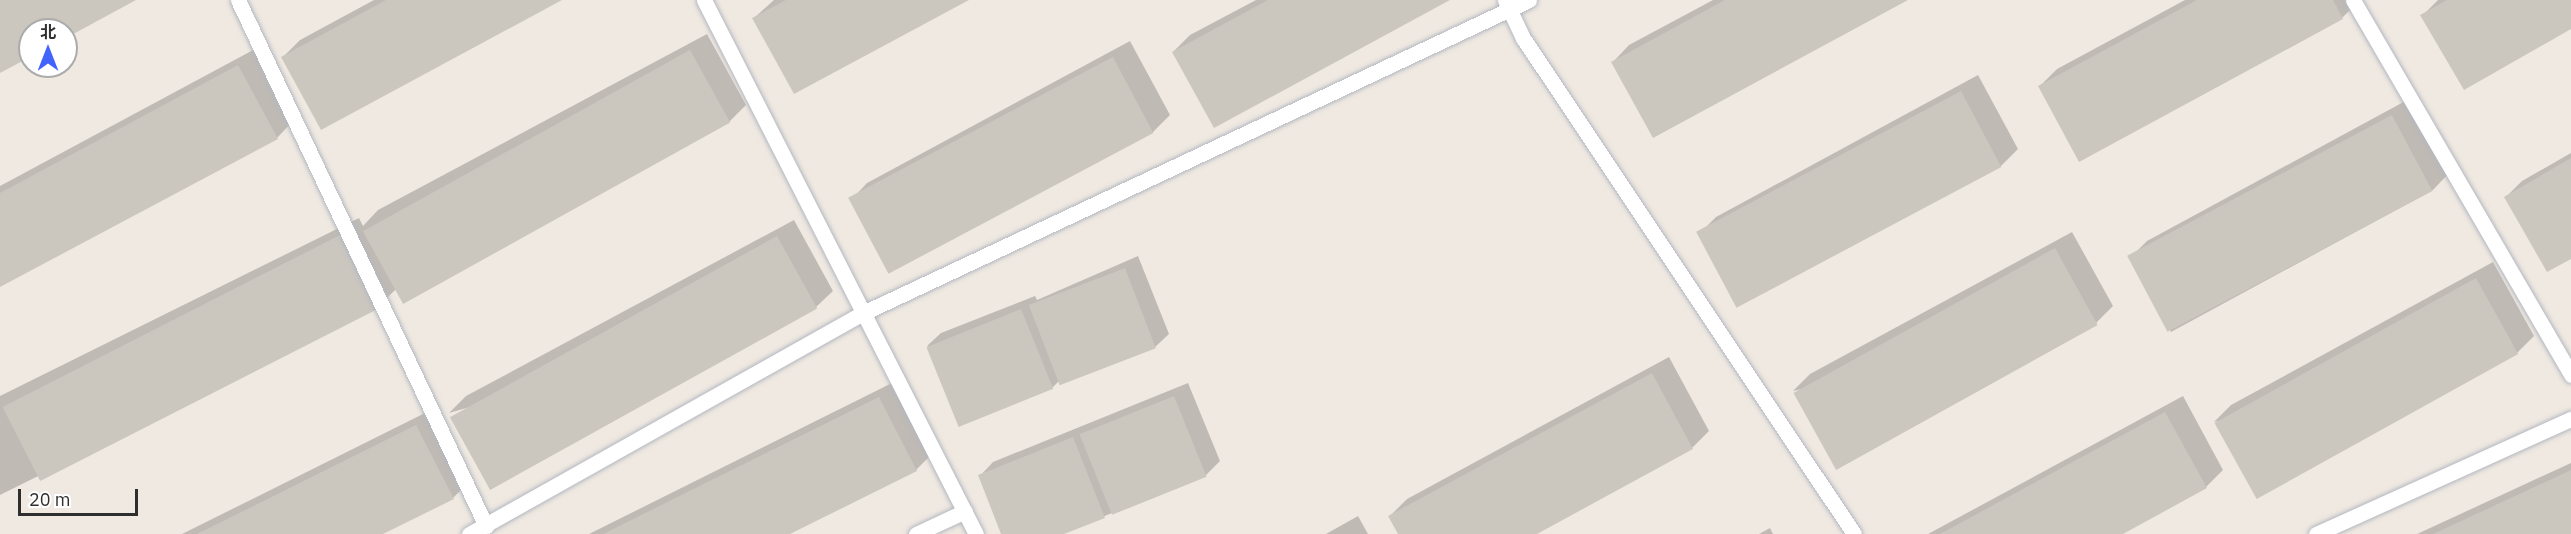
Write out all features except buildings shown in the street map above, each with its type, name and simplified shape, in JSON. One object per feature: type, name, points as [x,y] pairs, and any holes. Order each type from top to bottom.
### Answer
[{"type":"lane","points":[[238,0],[486,526]]},
{"type":"lane","points":[[704,0],[976,534]]},
{"type":"lane","points":[[469,534],[863,313],[1507,4],[1529,0]]},
{"type":"lane","points":[[2353,0],[2571,375]]},
{"type":"lane","points":[[1507,4],[1854,534]]},
{"type":"lane","points":[[2316,534],[2571,419]]},
{"type":"lane","points":[[916,534],[965,511]]}]
